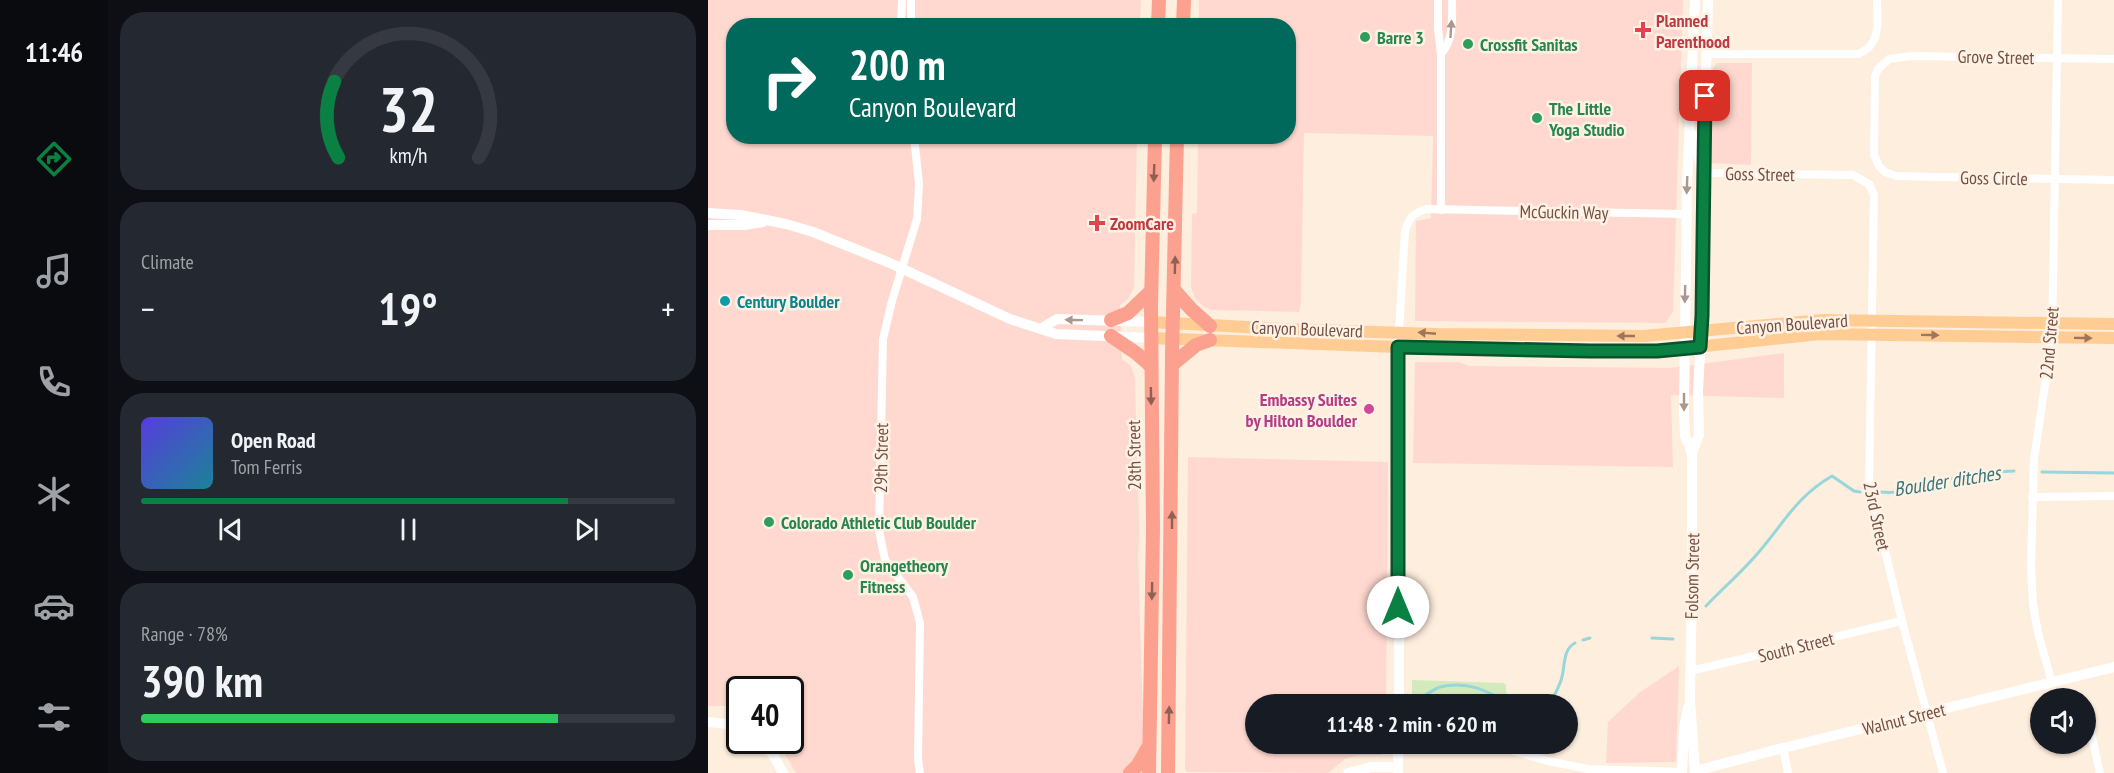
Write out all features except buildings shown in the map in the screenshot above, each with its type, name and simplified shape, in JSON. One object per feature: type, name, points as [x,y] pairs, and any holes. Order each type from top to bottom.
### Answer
[{"type":"highway","points":[[1158,18],[1159,0]]},
{"type":"highway","points":[[1183,18],[1184,0]]},
{"type":"highway","name":"28th Street","points":[[1149,773],[1153,528],[1151,291],[1155,144]]},
{"type":"highway","name":"28th Street","points":[[1168,773],[1177,144]]},
{"type":"highway","points":[[1111,320],[1128,313],[1151,291]]},
{"type":"highway","points":[[1173,364],[1210,333],[1175,291]]},
{"type":"highway","points":[[1111,336],[1151,366]]},
{"type":"highway","points":[[1130,773],[1138,765],[1149,745]]},
{"type":"main road","name":"Canyon Boulevard","points":[[1151,338],[1173,338],[1210,333],[1399,332],[1621,336],[1684,333],[1823,320],[2114,324]]},
{"type":"main road","name":"Canyon Boulevard","points":[[1151,322],[1174,323],[1210,333],[1398,347],[1590,351],[1700,347],[1820,334],[2114,338]]},
{"type":"street","points":[[901,18],[902,0]]},
{"type":"street","points":[[911,0],[911,18]]},
{"type":"street","points":[[1438,0],[1441,54],[1441,210]]},
{"type":"street","points":[[1441,54],[1450,38],[1452,0]]},
{"type":"street","name":"Folsom Street","points":[[1692,453],[1685,436],[1684,333],[1686,214],[1695,0]]},
{"type":"street","name":"Folsom Street","points":[[1695,772],[1690,699],[1692,453],[1699,435],[1708,0]]},
{"type":"street","points":[[1707,54],[1849,56],[1868,50],[1876,35],[1877,0]]},
{"type":"street","name":"22nd Street","points":[[2052,683],[2038,633],[2033,604],[2031,567],[2034,459],[2052,338],[2058,0]]},
{"type":"street","name":"Grove Street","points":[[1878,165],[1874,155],[1874,86],[1876,73],[1881,65],[1892,58],[1912,56],[2114,59]]},
{"type":"street","name":"Goss Street","points":[[1690,127],[1696,137],[1696,162],[1703,173],[1847,175],[1859,177],[1866,182]]},
{"type":"street","name":"29th Street","points":[[915,144],[919,207],[883,339],[879,530],[885,560],[913,597],[920,623],[918,759],[920,773]]},
{"type":"street","name":"Goss Circle","points":[[1878,165],[1885,172],[1896,176],[2114,180]]},
{"type":"street","name":"23rd Street","points":[[1866,182],[1874,195],[1875,203],[1869,484],[1902,621],[1943,773]]},
{"type":"street","name":"McGuckin Way","points":[[1399,332],[1405,231],[1408,219],[1416,212],[1426,209],[1686,214]]},
{"type":"street","name":"Canyon Boulevard","points":[[708,213],[741,215],[820,234],[903,269],[1010,319],[1056,334],[1151,338]]},
{"type":"street","name":"Canyon Boulevard","points":[[708,225],[744,225],[770,221]]},
{"type":"street","name":"Canyon Boulevard","points":[[1042,328],[1057,319],[1151,322]]},
{"type":"street","points":[[1399,332],[1399,694]]},
{"type":"street","points":[[2032,497],[2114,496]]},
{"type":"street","name":"South Street","points":[[1690,671],[1902,621]]},
{"type":"street","name":"Walnut Street","points":[[1695,772],[1783,748],[2114,667]]},
{"type":"street","name":"Folsom Street","points":[[1682,772],[1684,728],[1690,699]]},
{"type":"street","points":[[708,722],[726,725]]},
{"type":"street","points":[[1783,748],[1788,773]]},
{"type":"street","points":[[773,754],[783,773]]},
{"type":"street","points":[[1348,773],[1371,767],[1398,770],[1398,754]]},
{"type":"street","points":[[1524,754],[1588,769],[1682,772]]},
{"type":"street","points":[[2096,754],[2100,773]]},
{"type":"shaded area","points":[[708,0],[1141,0],[1140,18],[726,18],[726,144],[1137,144],[1134,288],[1128,299],[1120,305],[1122,359],[1131,366],[1135,378],[1144,745],[1127,771],[1123,773],[796,773],[785,754],[804,754],[804,676],[726,676],[726,706],[708,706]]},
{"type":"shaded area","points":[[1199,0],[1683,0],[1673,312],[1665,323],[1415,321],[1416,221],[1431,218],[1433,136],[1304,133],[1299,312],[1213,310],[1204,307],[1195,298],[1191,287],[1192,214],[1197,213],[1198,144],[1296,144],[1296,18],[1199,18]]},
{"type":"shaded area","points":[[1717,63],[1752,63],[1751,165],[1711,163],[1709,161],[1713,68]]},
{"type":"shaded area","points":[[1784,353],[1784,398],[1671,395],[1673,467],[1413,463],[1415,362],[1459,362],[1469,366],[1670,368]]},
{"type":"shaded area","points":[[1188,457],[1388,462],[1386,694],[1245,694],[1245,754],[1381,755],[1360,755],[1345,759],[1328,773],[1187,772],[1185,769]]},
{"type":"shaded area","points":[[1679,666],[1676,762],[1606,763],[1608,722],[1639,693]]},
{"type":"green space","points":[[1412,680],[1503,683],[1506,685],[1506,694],[1412,694]]},
{"type":"waterway","name":"Boulder ditches","points":[[1880,492],[1912,490],[1975,474],[2014,471]]},
{"type":"waterway","name":"Boulder ditches","points":[[2042,472],[2114,473]]},
{"type":"waterway","points":[[1706,606],[1752,560],[1791,511],[1820,484],[1832,476],[1854,491],[1860,492]]},
{"type":"waterway","points":[[1583,640],[1590,638]]},
{"type":"waterway","points":[[1652,638],[1673,639]]},
{"type":"waterway","points":[[1555,694],[1562,678],[1564,661],[1571,646],[1575,643]]},
{"type":"waterway","points":[[1427,694],[1437,688],[1450,685],[1469,686],[1492,694]]},
{"type":"place","name":"Planned Parenthood","points":[[1643,30]]},
{"type":"place","name":"Barre 3","points":[[1365,37]]},
{"type":"place","name":"Crossfit Sanitas","points":[[1468,44]]},
{"type":"place","name":"The Little Yoga Studio","points":[[1537,118]]},
{"type":"place","name":"ZoomCare","points":[[1097,223]]},
{"type":"place","name":"Century Boulder","points":[[725,301]]},
{"type":"place","name":"Embassy Suites by Hilton Boulder","points":[[1369,409]]},
{"type":"place","name":"Colorado Athletic Club Boulder","points":[[769,522]]},
{"type":"place","name":"Orangetheory Fitness","points":[[848,575]]},
{"type":"route","points":[[1398,607],[1398,347],[1590,351],[1657,351],[1700,347],[1705,96]]}]
